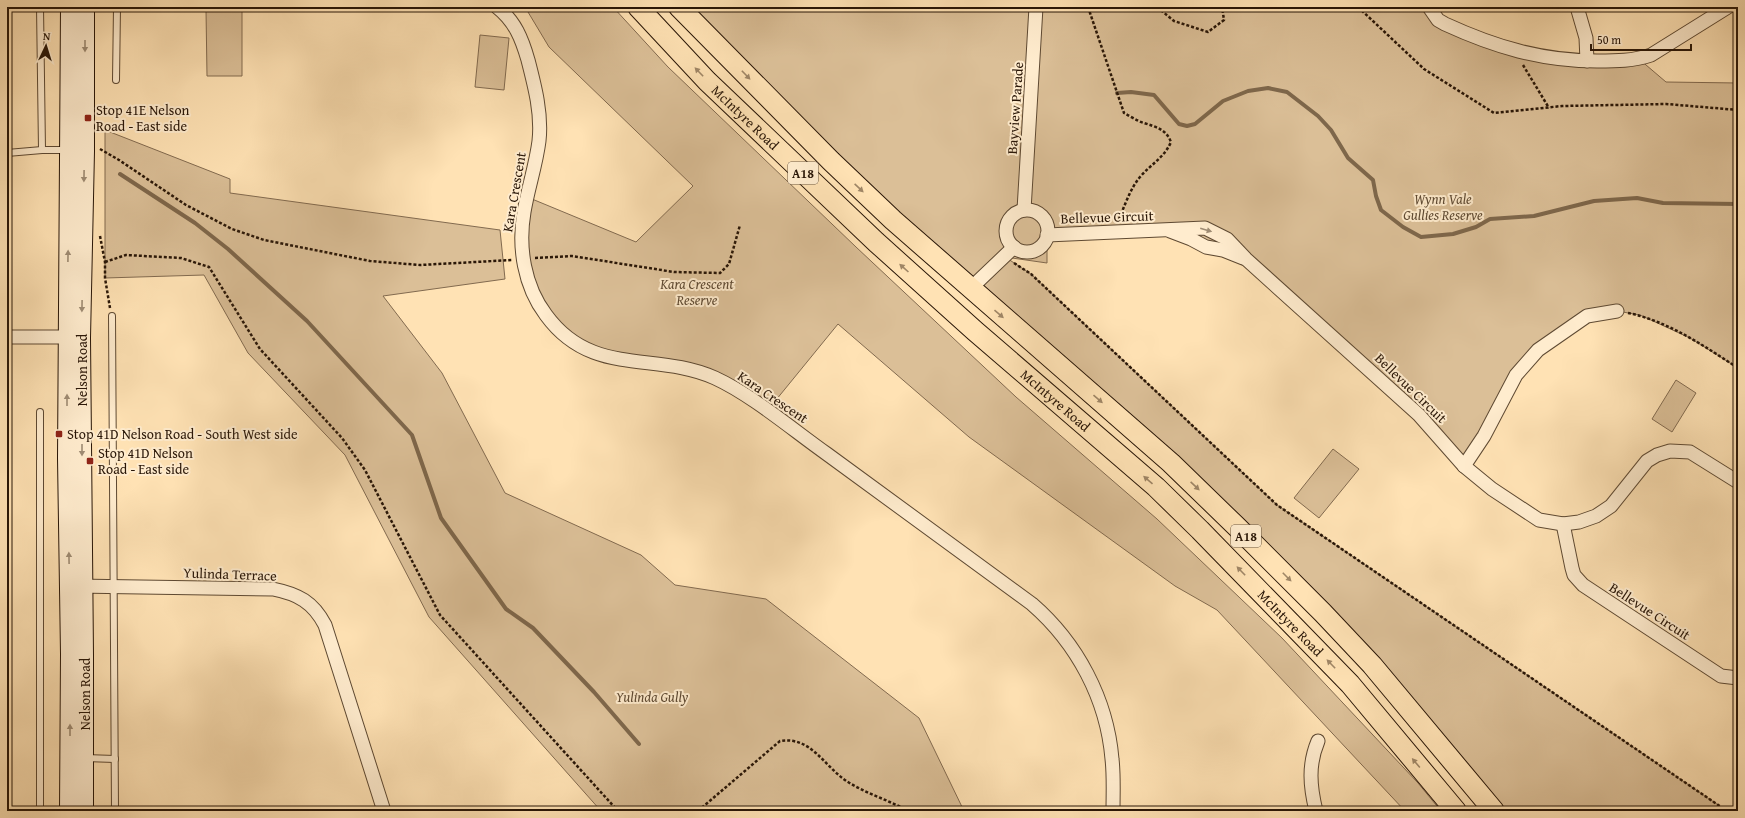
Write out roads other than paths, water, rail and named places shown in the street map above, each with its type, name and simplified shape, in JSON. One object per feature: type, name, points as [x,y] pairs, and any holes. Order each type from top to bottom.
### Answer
[{"type":"main road","name":"Nelson Road","points":[[70,7],[84,150]]},
{"type":"main road","name":"Nelson Road","points":[[84,811],[77,758],[77,586],[74,337],[84,150],[85,7]]},
{"type":"main road","name":"McIntyre Road","points":[[638,7],[707,80],[928,289],[1105,442],[1200,530],[1350,684],[1456,811]]},
{"type":"main road","name":"McIntyre Road","points":[[679,7],[831,161],[970,289],[1153,447],[1242,532],[1323,613],[1372,665],[1494,811]]},
{"type":"main road","points":[[928,289],[970,289],[975,331]]},
{"type":"main road","name":"Nelson Road","points":[[69,811],[77,758]]},
{"type":"street","name":"Bayview Parade","points":[[1024,210],[1036,7]]},
{"type":"street","points":[[1429,7],[1438,20],[1445,24],[1514,51],[1554,59],[1588,61],[1622,61],[1639,59],[1651,55],[1728,7]]},
{"type":"street","points":[[1577,7],[1584,27],[1588,61]]},
{"type":"street","name":"Kara Crescent","points":[[501,10],[520,34],[531,71],[539,110],[539,139],[523,214],[522,250],[523,260],[531,288],[546,315],[566,336],[578,345],[607,358],[694,371],[724,383],[767,411],[1032,604],[1048,618],[1075,652],[1099,700],[1111,748],[1113,811]]},
{"type":"street","points":[[1024,210],[1039,214],[1046,222],[1048,230],[1046,241],[1041,247],[1032,252],[1025,252],[1014,247],[1009,242],[1006,228],[1010,219],[1015,214],[1024,210]]},
{"type":"street","name":"Bellevue Circuit","points":[[1047,235],[1205,228],[1227,239],[1246,259],[1419,415],[1464,466],[1492,489],[1539,520],[1563,524],[1579,522],[1596,516],[1611,506],[1647,462],[1657,455],[1670,451],[1690,452],[1738,482]]},
{"type":"street","points":[[970,289],[1014,247]]},
{"type":"street","points":[[1464,466],[1484,436],[1516,375],[1538,350],[1586,316],[1617,311]]},
{"type":"street","points":[[7,337],[74,337]]},
{"type":"street","name":"Bellevue Circuit","points":[[1563,524],[1574,575],[1583,586],[1717,674],[1730,678],[1738,678]]},
{"type":"street","name":"Yulinda Terrace","points":[[77,586],[273,589],[295,594],[305,599],[317,612],[325,625],[384,811]]},
{"type":"street","points":[[1316,811],[1310,773],[1312,755],[1318,741]]},
{"type":"lane","points":[[40,7],[42,150]]},
{"type":"lane","points":[[116,80],[117,7]]},
{"type":"lane","points":[[7,153],[42,150],[84,150]]},
{"type":"lane","points":[[112,316],[115,811]]},
{"type":"lane","points":[[40,412],[40,811]]},
{"type":"lane","points":[[77,758],[115,759]]},
{"type":"waterway","points":[[1117,93],[1131,92],[1154,95],[1179,124],[1187,126],[1195,124],[1223,101],[1248,91],[1268,88],[1287,92],[1318,116],[1331,130],[1348,158],[1373,180],[1376,196],[1381,210],[1403,227],[1421,237],[1453,234],[1476,227],[1490,219],[1534,216],[1594,201],[1637,198],[1663,203],[1738,204]]},
{"type":"waterway","points":[[120,174],[195,223],[228,249],[307,321],[412,435],[441,518],[506,609],[533,628],[594,692],[639,744]]},
{"type":"place","name":"Stop 41E Nelson Road - East side","points":[[88,118]]},
{"type":"place","name":"Stop 41D Nelson Road - South West side","points":[[59,434]]},
{"type":"place","name":"Stop 41D Nelson Road - East side","points":[[90,461]]},
{"type":"park label","name":"Wynn Vale Gullies Reserve","points":[[1443,208]]},
{"type":"park label","name":"Kara Crescent Reserve","points":[[697,292]]},
{"type":"park label","name":"Yulinda Gully","points":[[652,697]]}]
